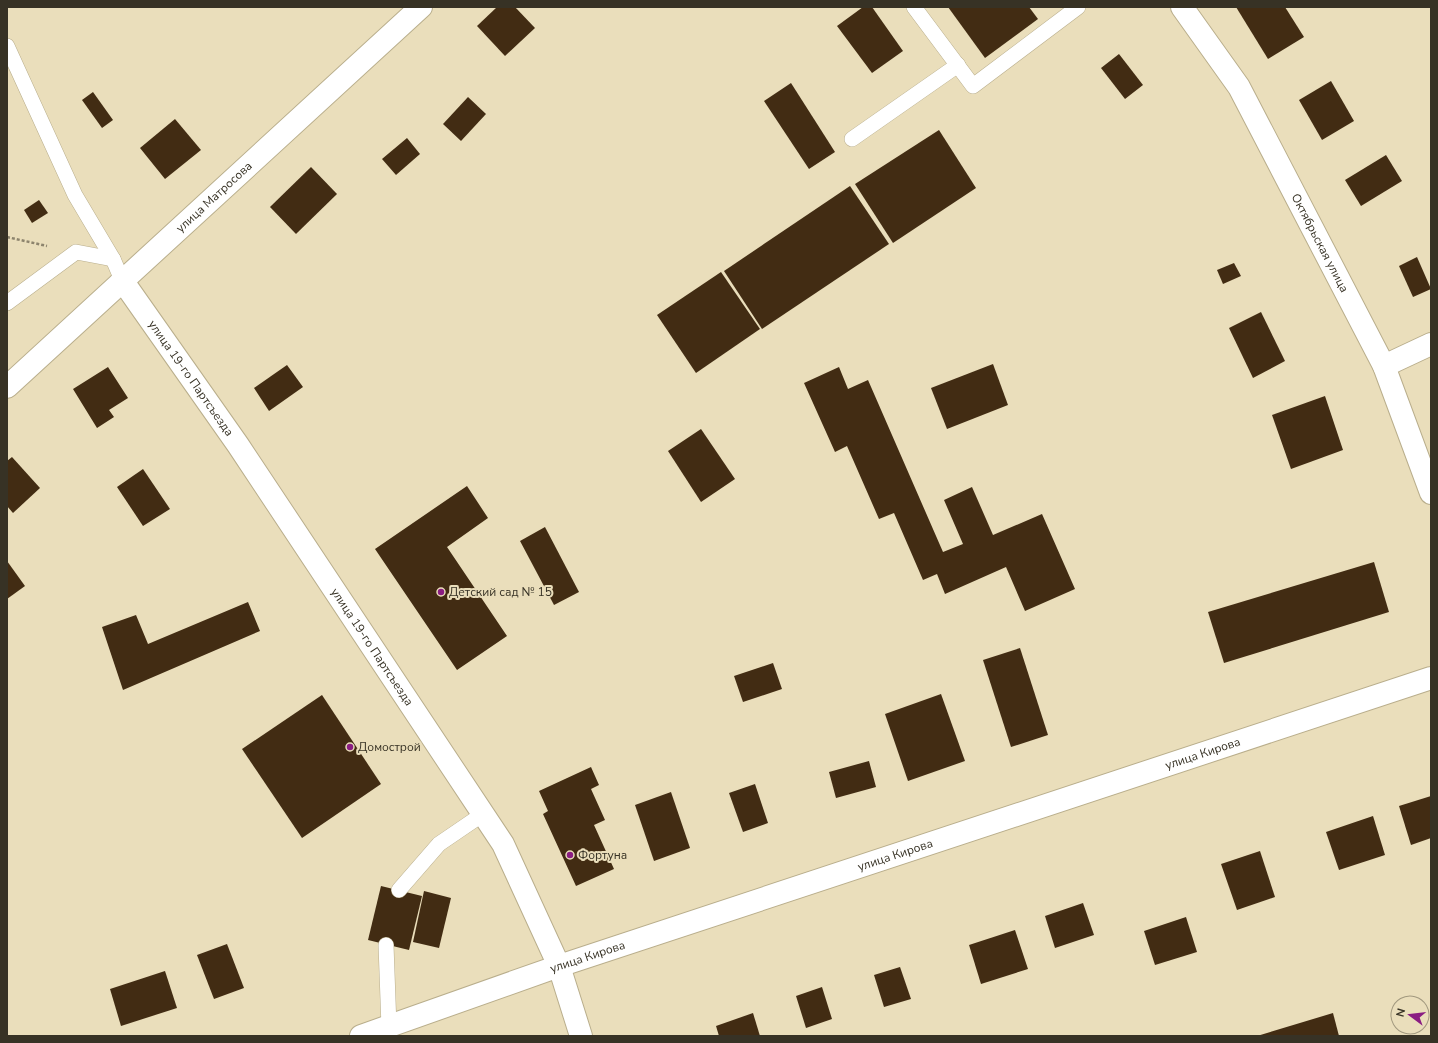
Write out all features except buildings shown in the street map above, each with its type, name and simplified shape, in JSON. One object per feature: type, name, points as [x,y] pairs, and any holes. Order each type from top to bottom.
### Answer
[{"type":"street","name":"улица Матросова","points":[[7,387],[421,7]]},
{"type":"street","name":"Октябрьская улица","points":[[1182,7],[1239,87],[1384,366],[1431,493]]},
{"type":"street","name":"улица 19-го Партсъезда","points":[[122,280],[238,446],[503,844],[559,966],[581,1036]]},
{"type":"street","points":[[1384,366],[1431,344]]},
{"type":"street","name":"улица Кирова","points":[[361,1036],[559,966],[1431,678]]},
{"type":"lane","points":[[914,7],[973,86],[1078,7]]},
{"type":"lane","points":[[7,46],[75,195],[113,259],[122,280]]},
{"type":"lane","points":[[852,139],[958,64]]},
{"type":"lane","points":[[7,303],[76,252],[113,259]]},
{"type":"lane","points":[[399,890],[439,844],[483,814]]},
{"type":"lane","points":[[386,945],[389,1026]]},
{"type":"path","points":[[7,237],[76,252]]},
{"type":"place","name":"Детский сад № 15","points":[[441,592]]},
{"type":"place","name":"Домострой","points":[[350,747]]},
{"type":"place","name":"Фортуна","points":[[570,855]]}]
